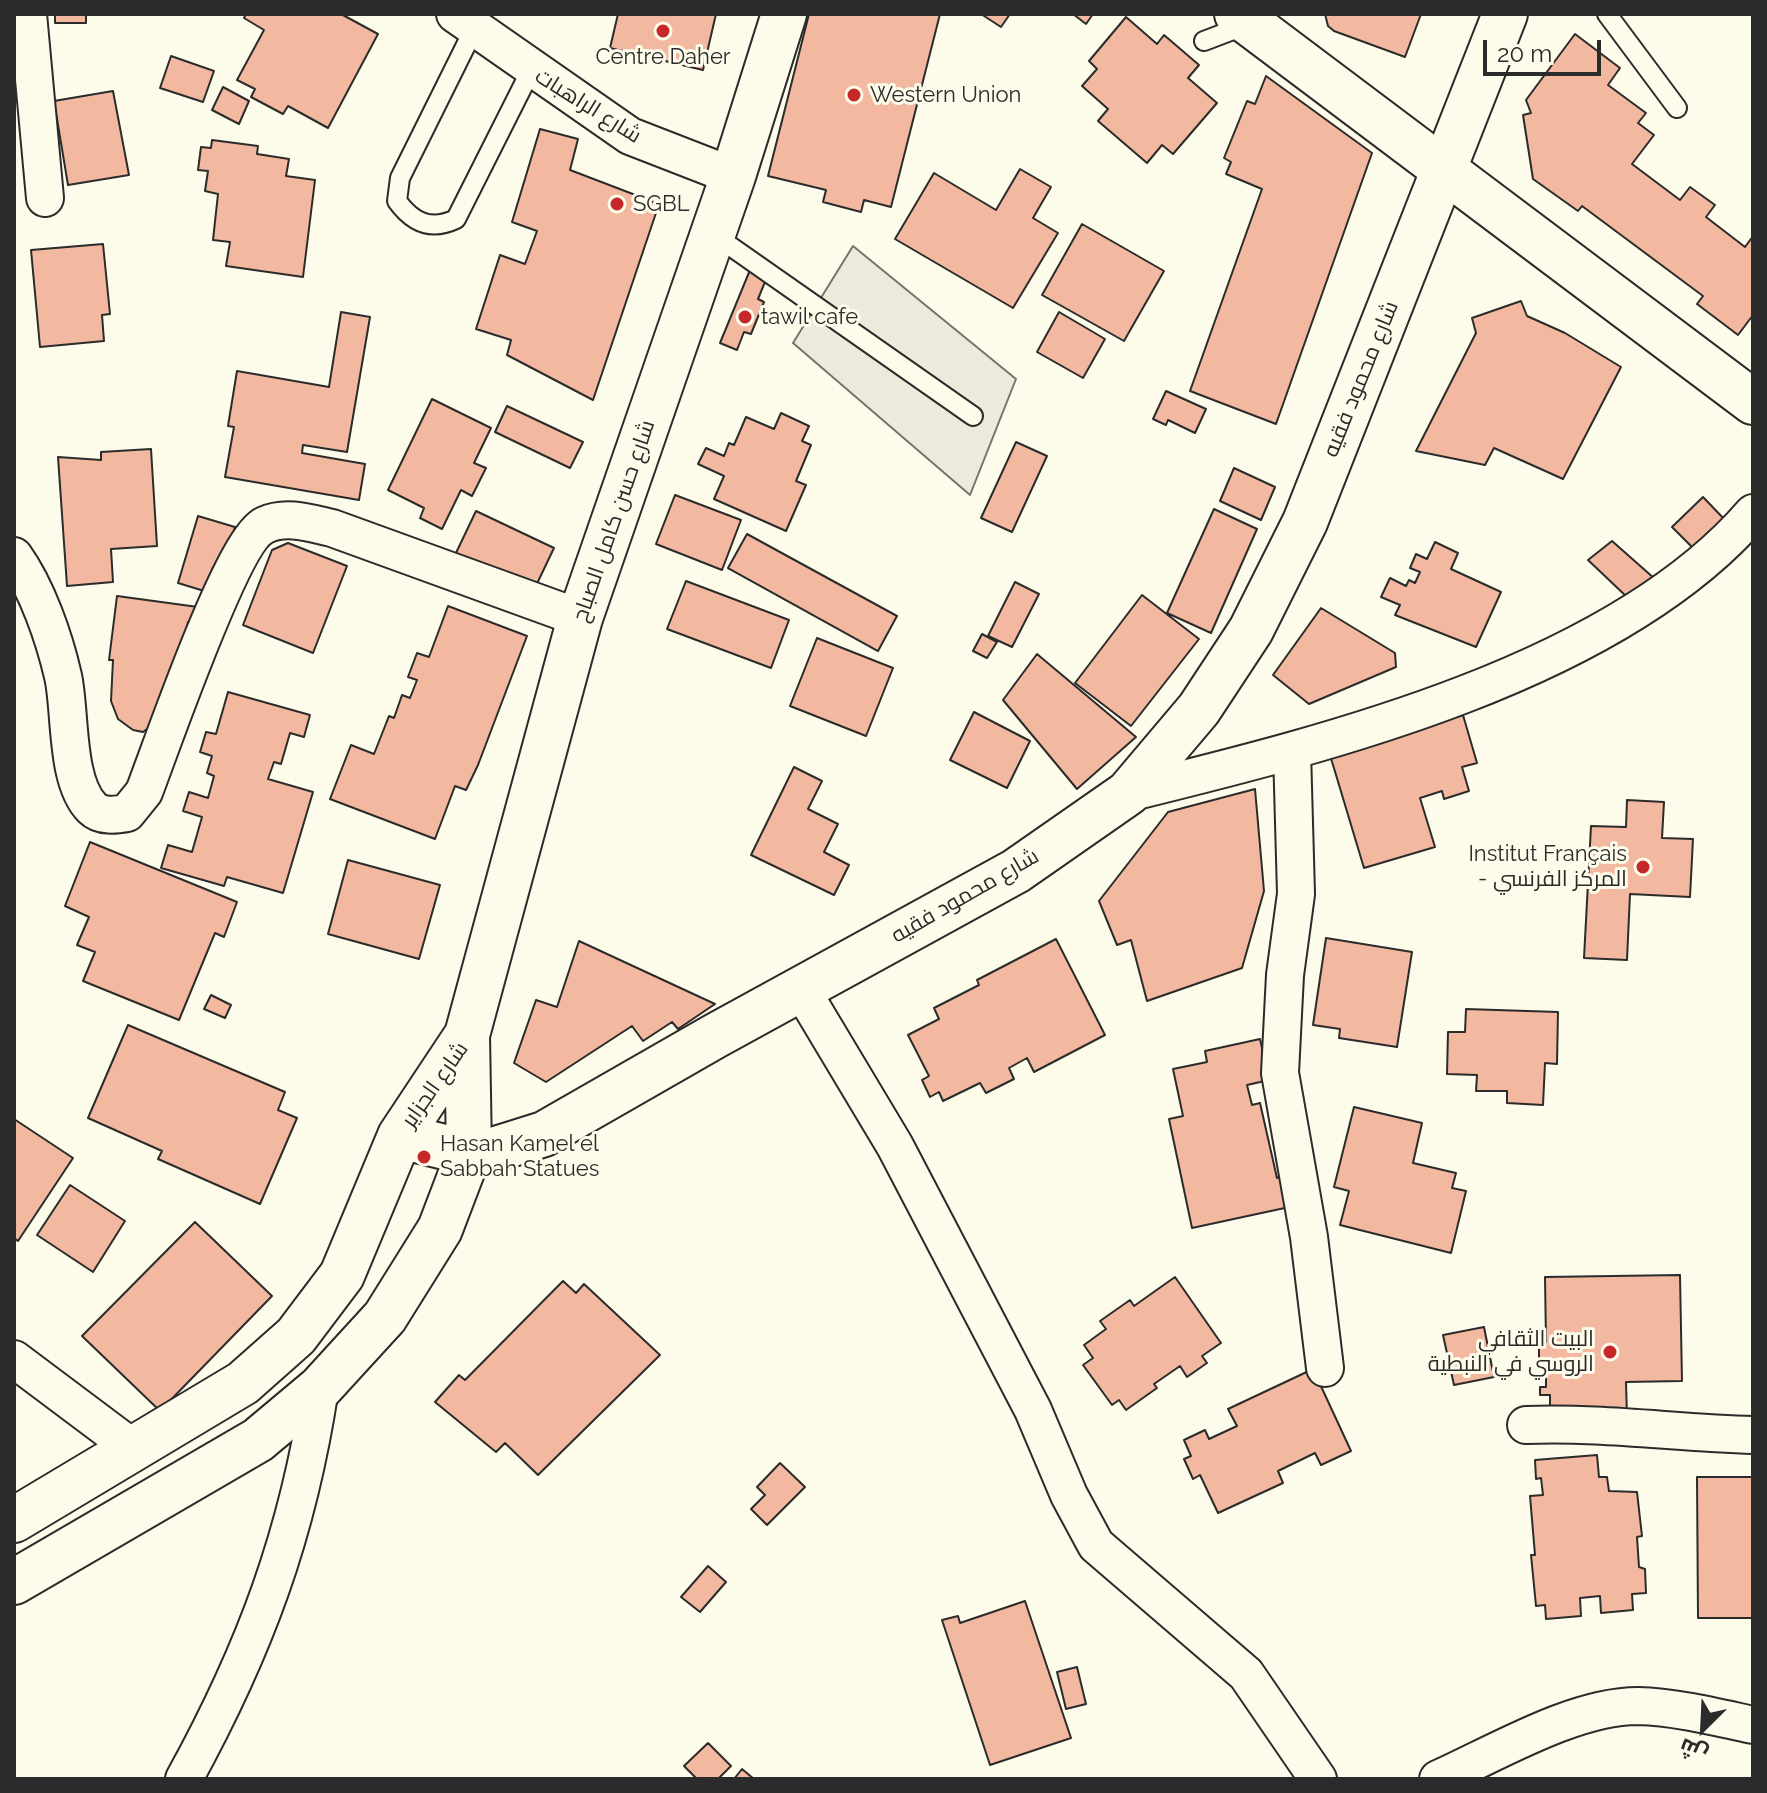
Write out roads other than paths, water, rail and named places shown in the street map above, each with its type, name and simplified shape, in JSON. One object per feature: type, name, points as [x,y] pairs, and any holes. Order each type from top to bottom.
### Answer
[{"type":"main road","name":"شارع حسن كامل الصباح","points":[[467,1035],[580,618],[733,176],[784,14]]},
{"type":"main road","name":"شارع محمود فقيه","points":[[400,1136],[469,1153],[493,1150],[544,1134],[1016,871],[1128,793],[1199,709],[1251,630],[1305,522],[1505,14]]},
{"type":"main road","points":[[1244,19],[1445,167],[1753,402]]},
{"type":"main road","name":"شارع الجزاير","points":[[14,1520],[243,1383],[296,1336],[342,1275],[400,1136],[467,1035]]},
{"type":"main road","name":"شارع الجزاير","points":[[14,1582],[258,1440],[320,1388],[385,1317],[428,1252],[454,1200],[469,1153],[467,1035]]},
{"type":"street","points":[[28,14],[45,198]]},
{"type":"street","name":"شارع الراهبات","points":[[465,21],[531,70],[630,136],[733,176]]},
{"type":"street","points":[[1128,793],[1292,751],[1533,668],[1637,610],[1707,559],[1753,513]]},
{"type":"street","points":[[14,556],[41,612],[63,676],[74,768],[93,809],[111,815],[127,813],[144,792],[215,612],[247,542],[264,525],[289,520],[332,528],[580,618]]},
{"type":"street","points":[[1292,751],[1296,894],[1283,989],[1280,1073],[1309,1237],[1325,1368]]},
{"type":"street","points":[[801,989],[895,1146],[1033,1410],[1069,1495],[1096,1545],[1246,1674],[1318,1779]]},
{"type":"street","points":[[14,1359],[134,1449]]},
{"type":"street","points":[[184,1779],[227,1702],[285,1556],[308,1466],[320,1388]]},
{"type":"street","points":[[1526,1425],[1626,1425],[1699,1434],[1753,1435]]},
{"type":"street","points":[[1438,1779],[1562,1724],[1606,1710],[1639,1706],[1753,1725]]},
{"type":"lane","points":[[1607,14],[1677,108]]},
{"type":"lane","points":[[1204,41],[1244,19]]},
{"type":"lane","points":[[465,21],[400,178],[397,201],[408,216],[427,225],[442,226],[456,219],[531,70]]},
{"type":"lane","points":[[713,233],[973,416]]},
{"type":"place","name":"Centre Daher","points":[[663,31]]},
{"type":"place","name":"Western Union","points":[[854,95]]},
{"type":"place","name":"SGBL","points":[[617,204]]},
{"type":"place","name":"tawil cafe","points":[[745,317]]},
{"type":"place","name":"Institut Français - المركز الفرنسي","points":[[1643,867]]},
{"type":"place","name":"Hasan Kamel el Sabbah Statues","points":[[424,1157]]},
{"type":"place","name":"البيت الثقافي الروسي في النبطية","points":[[1610,1352]]}]
